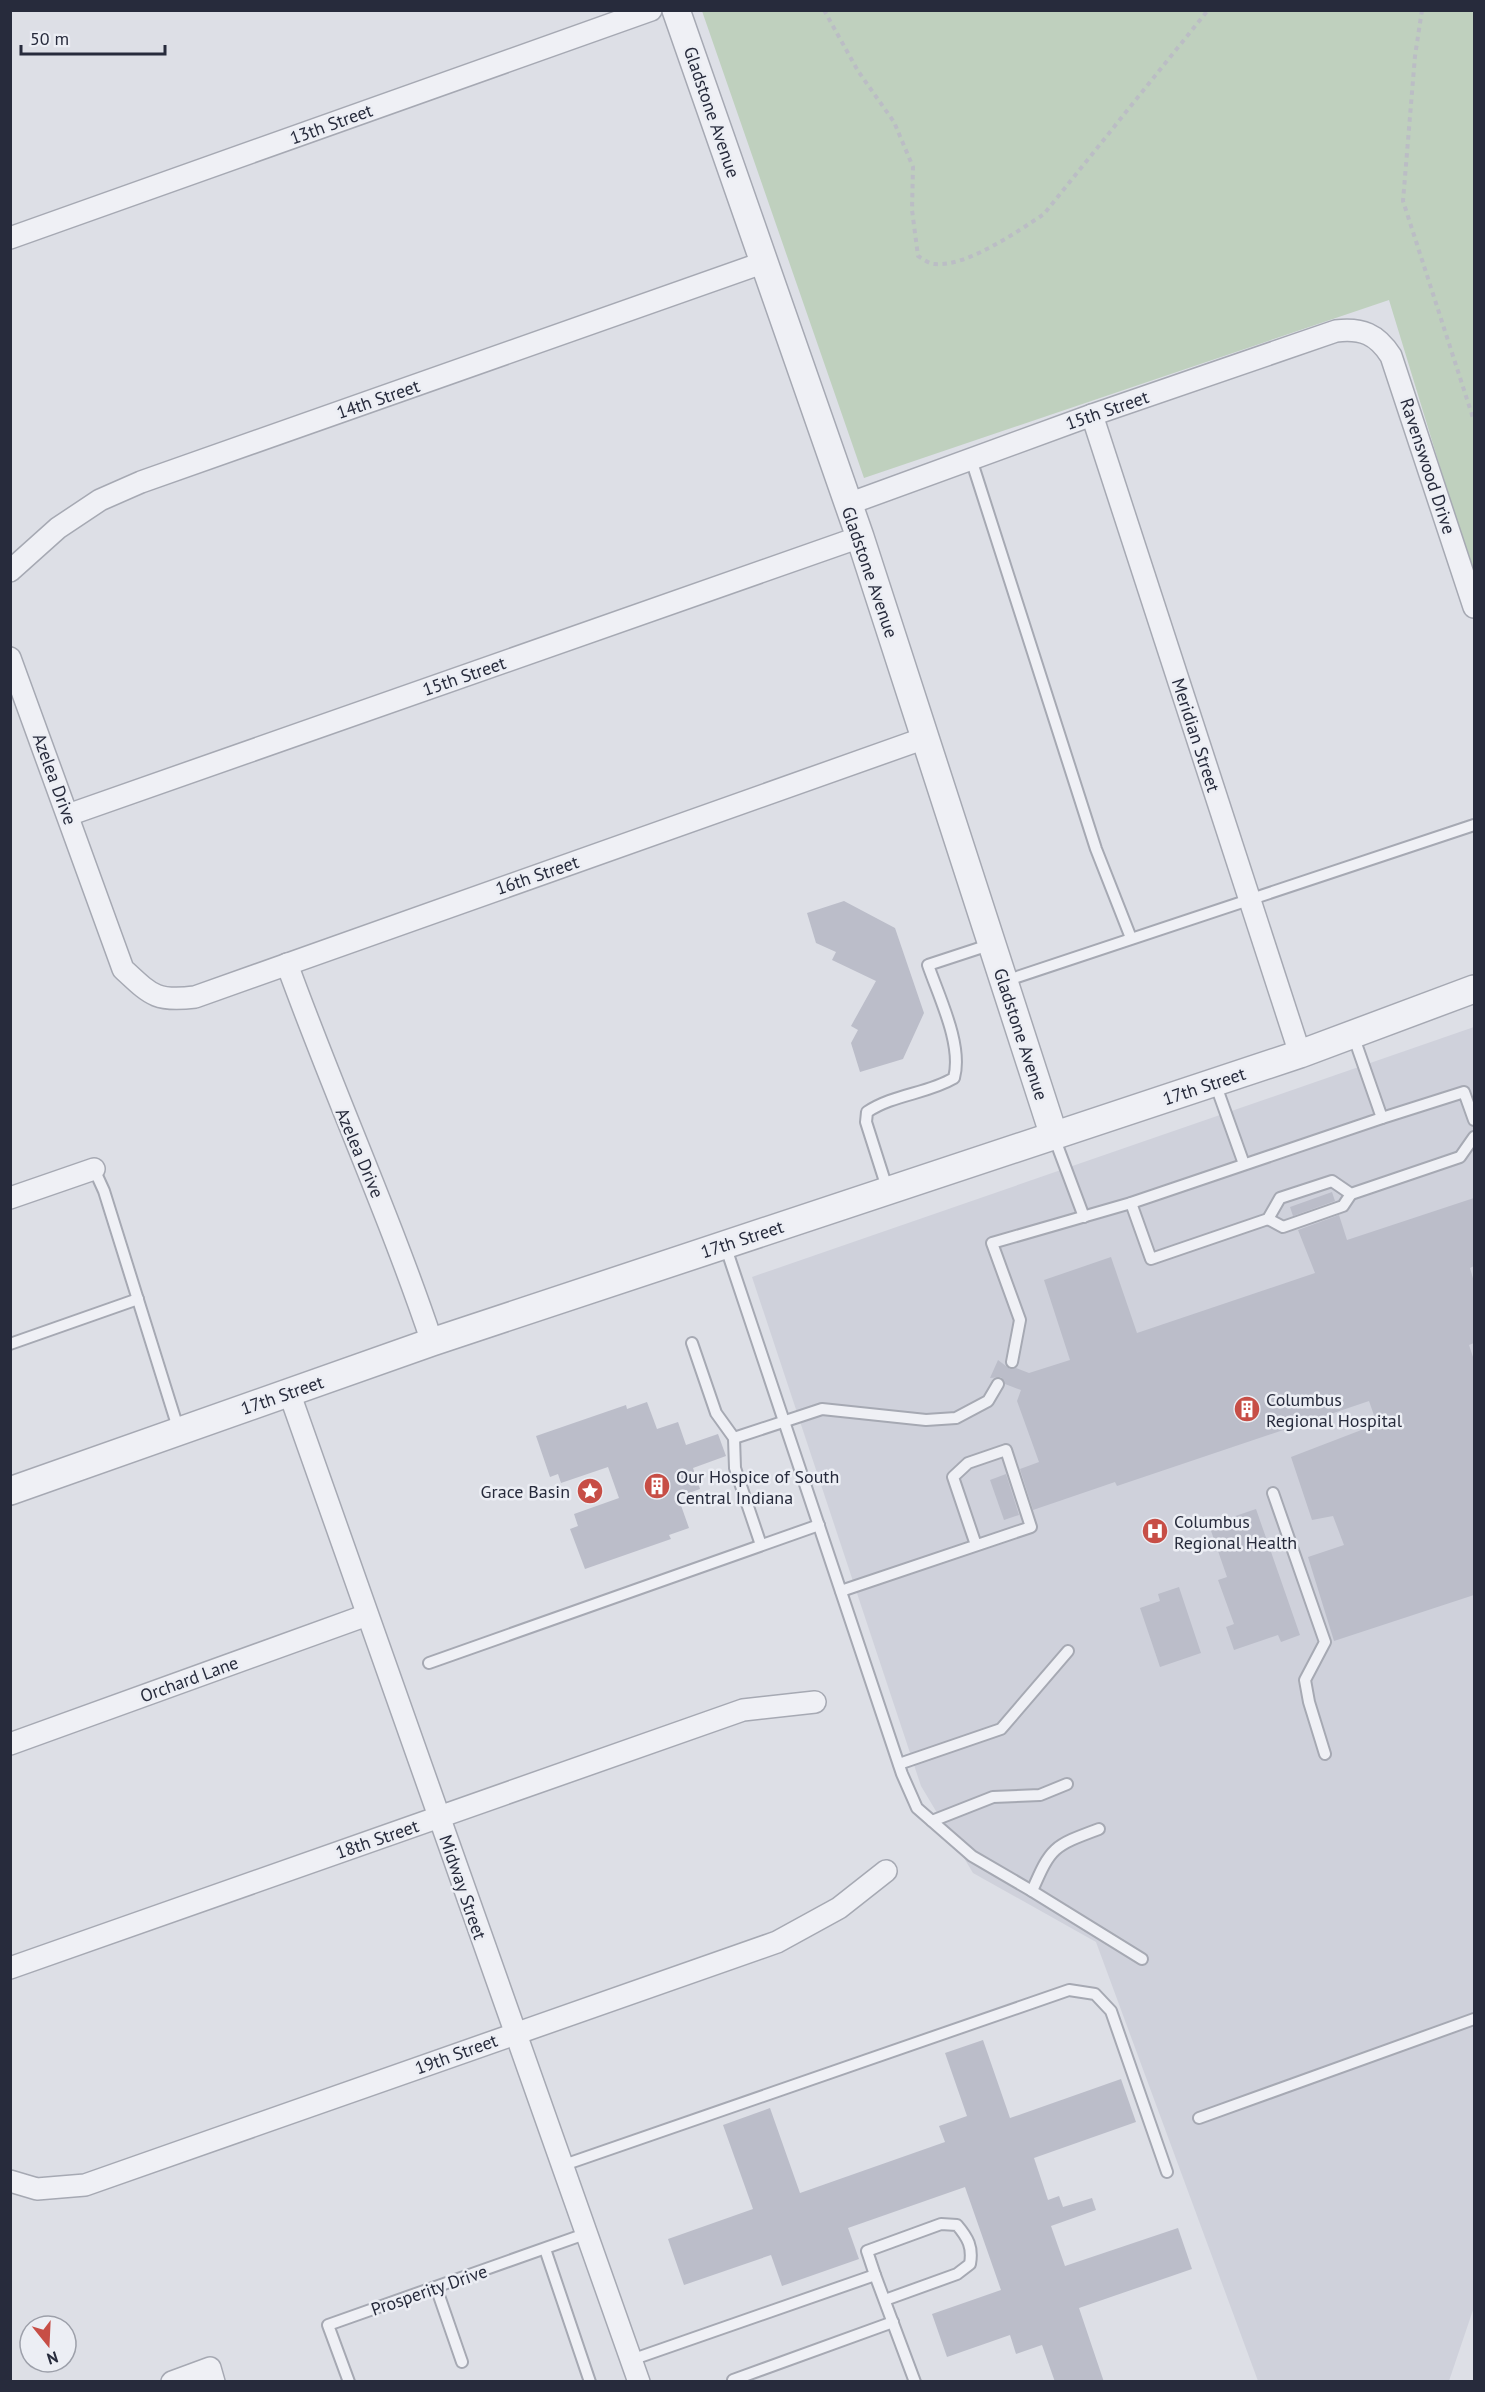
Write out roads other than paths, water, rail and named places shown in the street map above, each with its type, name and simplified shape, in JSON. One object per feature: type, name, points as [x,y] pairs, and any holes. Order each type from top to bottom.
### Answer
[{"type":"street","name":"13th Street","points":[[10,238],[651,10]]},
{"type":"street","name":"Gladstone Avenue","points":[[676,10],[860,537],[1054,1136]]},
{"type":"street","name":"14th Street","points":[[10,571],[58,528],[99,500],[141,482],[765,262]]},
{"type":"street","name":"15th Street","points":[[848,504],[1092,415],[1336,332],[1352,329],[1369,333]]},
{"type":"street","name":"Ravenswood Drive","points":[[1369,333],[1382,342],[1391,356],[1474,608]]},
{"type":"street","name":"Meridian Street","points":[[1092,415],[1300,1054]]},
{"type":"street","name":"15th Street","points":[[68,815],[860,537]]},
{"type":"street","name":"Azelea Drive","points":[[10,658],[123,969],[148,993]]},
{"type":"street","name":"16th Street","points":[[148,993],[170,1000],[195,997],[925,738]]},
{"type":"street","name":"Azelea Drive","points":[[287,964],[324,1066],[400,1248],[432,1342]]},
{"type":"street","name":"17th Street","points":[[10,1491],[432,1342],[1300,1054],[1474,989]]},
{"type":"street","points":[[10,1198],[94,1169]]},
{"type":"street","name":"Midway Street","points":[[289,1392],[639,2382]]},
{"type":"street","name":"Orchard Lane","points":[[10,1744],[367,1615]]},
{"type":"street","name":"18th Street","points":[[10,1968],[744,1710],[815,1702]]},
{"type":"street","name":"19th Street","points":[[10,2181],[37,2189],[86,2185],[777,1942],[839,1908],[886,1871]]},
{"type":"street","points":[[172,2382],[210,2368],[214,2382]]},
{"type":"lane","points":[[971,459],[1096,849],[1131,938]]},
{"type":"lane","points":[[1004,981],[1474,825]]},
{"type":"lane","points":[[888,1191],[866,1122],[867,1112],[881,1102],[940,1086],[954,1078],[958,1064],[956,1047],[928,965],[992,944]]},
{"type":"lane","points":[[1353,1035],[1382,1118]]},
{"type":"lane","points":[[1215,1082],[1244,1164]]},
{"type":"lane","points":[[1012,1362],[1020,1320],[992,1243],[1131,1203],[1464,1092],[1474,1120]]},
{"type":"lane","points":[[1054,1136],[1084,1217]]},
{"type":"lane","points":[[1268,1219],[1283,1227],[1343,1206],[1351,1194],[1460,1157],[1474,1137]]},
{"type":"lane","points":[[94,1169],[104,1191],[179,1431]]},
{"type":"lane","points":[[1131,1203],[1151,1259],[1268,1219],[1280,1198],[1332,1181],[1351,1194]]},
{"type":"lane","points":[[725,1245],[899,1764],[917,1808],[972,1856],[1142,1959]]},
{"type":"lane","points":[[10,1344],[138,1299]]},
{"type":"lane","points":[[692,1343],[716,1413],[734,1438],[735,1468],[761,1545]]},
{"type":"lane","points":[[734,1438],[822,1409],[926,1420],[956,1418],[988,1401],[998,1384]]},
{"type":"lane","points":[[841,1591],[1031,1527],[1006,1450],[968,1463],[954,1478],[976,1545]]},
{"type":"lane","points":[[1273,1493],[1325,1642],[1305,1680],[1309,1702],[1325,1754]]},
{"type":"lane","points":[[429,1663],[819,1525]]},
{"type":"lane","points":[[899,1764],[1001,1729],[1068,1651]]},
{"type":"lane","points":[[932,1821],[993,1797],[1040,1795],[1067,1784]]},
{"type":"lane","points":[[1032,1891],[1048,1856],[1067,1841],[1099,1829]]},
{"type":"lane","points":[[561,2166],[1069,1990],[1095,1994],[1111,2011],[1167,2172]]},
{"type":"lane","points":[[1199,2118],[1474,2019]]},
{"type":"lane","points":[[885,2300],[957,2274],[970,2264],[972,2251],[967,2235],[957,2225],[942,2224],[867,2251],[915,2382]]},
{"type":"lane","name":"Prosperity Drive","points":[[349,2382],[328,2325],[585,2234]]},
{"type":"lane","points":[[545,2249],[590,2382]]},
{"type":"lane","points":[[631,2360],[875,2276]]},
{"type":"lane","points":[[436,2287],[462,2362]]},
{"type":"lane","points":[[733,2380],[893,2322]]},
{"type":"place","name":"Columbus Regional Hospital","points":[[1247,1409]]},
{"type":"place","name":"Our Hospice of South Central Indiana","points":[[657,1486]]},
{"type":"place","name":"Grace Basin","points":[[590,1491]]},
{"type":"place","name":"Columbus Regional Health","points":[[1155,1531]]}]
